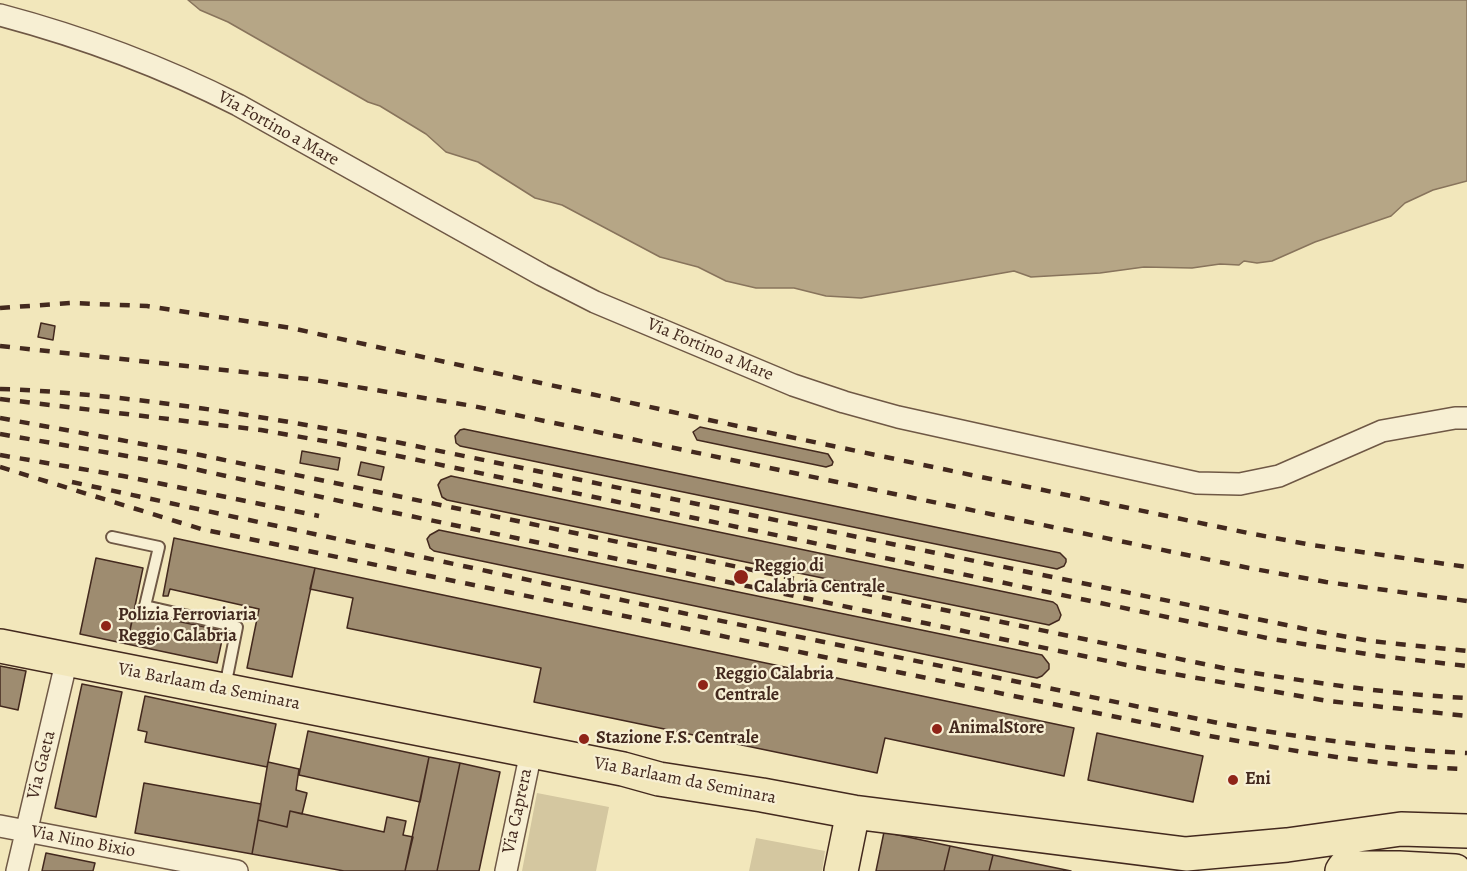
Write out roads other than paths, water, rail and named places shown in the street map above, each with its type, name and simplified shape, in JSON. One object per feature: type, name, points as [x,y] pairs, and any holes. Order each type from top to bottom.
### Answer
[{"type":"main road","name":"Via Barlaam da Seminara","points":[[0,646],[623,769],[659,779],[853,812],[1186,854],[1287,845],[1401,829],[1467,831]]},
{"type":"main road","points":[[841,871],[853,812]]},
{"type":"main road","points":[[1186,854],[1251,871]]},
{"type":"main road","points":[[1343,870],[1399,868],[1455,871]]},
{"type":"street","name":"Via Fortino a Mare","points":[[0,15],[90,42],[185,79],[238,105],[542,275],[595,302],[793,385],[865,408],[1197,483],[1230,484],[1279,476],[1382,430],[1467,418]]},
{"type":"street","name":"Via Gaeta","points":[[17,871],[67,659]]},
{"type":"street","name":"Via Caprera","points":[[506,871],[531,752]]},
{"type":"street","name":"Via Nino Bixio","points":[[0,826],[237,871]]},
{"type":"lane","points":[[112,537],[159,547],[145,606],[237,627],[224,690]]},
{"type":"railway","points":[[0,308],[71,303],[147,306],[291,328],[709,420],[1248,533],[1312,545],[1467,567]]},
{"type":"railway","points":[[0,346],[308,379],[473,406],[1249,568],[1326,582],[1467,601]]},
{"type":"railway","points":[[0,389],[60,392],[153,402],[323,428],[1320,632],[1370,641],[1467,651]]},
{"type":"railway","points":[[0,399],[261,430],[341,444],[1272,639],[1380,656],[1467,666]]},
{"type":"railway","points":[[0,418],[186,452],[1223,668],[1375,690],[1467,698]]},
{"type":"railway","points":[[0,434],[167,463],[367,507],[1146,669],[1328,701],[1467,716]]},
{"type":"railway","points":[[0,455],[123,476],[319,516]]},
{"type":"railway","points":[[0,467],[201,529],[1199,734],[1366,761],[1467,769]]},
{"type":"railway","points":[[72,482],[673,611],[1218,723],[1342,742],[1467,753]]},
{"type":"place","name":"Reggio di Calabria Centrale","points":[[741,577]]},
{"type":"place","name":"Polizia Ferroviaria Reggio Calabria","points":[[106,626]]},
{"type":"place","name":"Reggio Calabria Centrale","points":[[703,685]]},
{"type":"place","name":"AnimalStore","points":[[937,729]]},
{"type":"place","name":"Stazione F.S. Centrale","points":[[584,739]]},
{"type":"place","name":"Eni","points":[[1233,780]]}]
